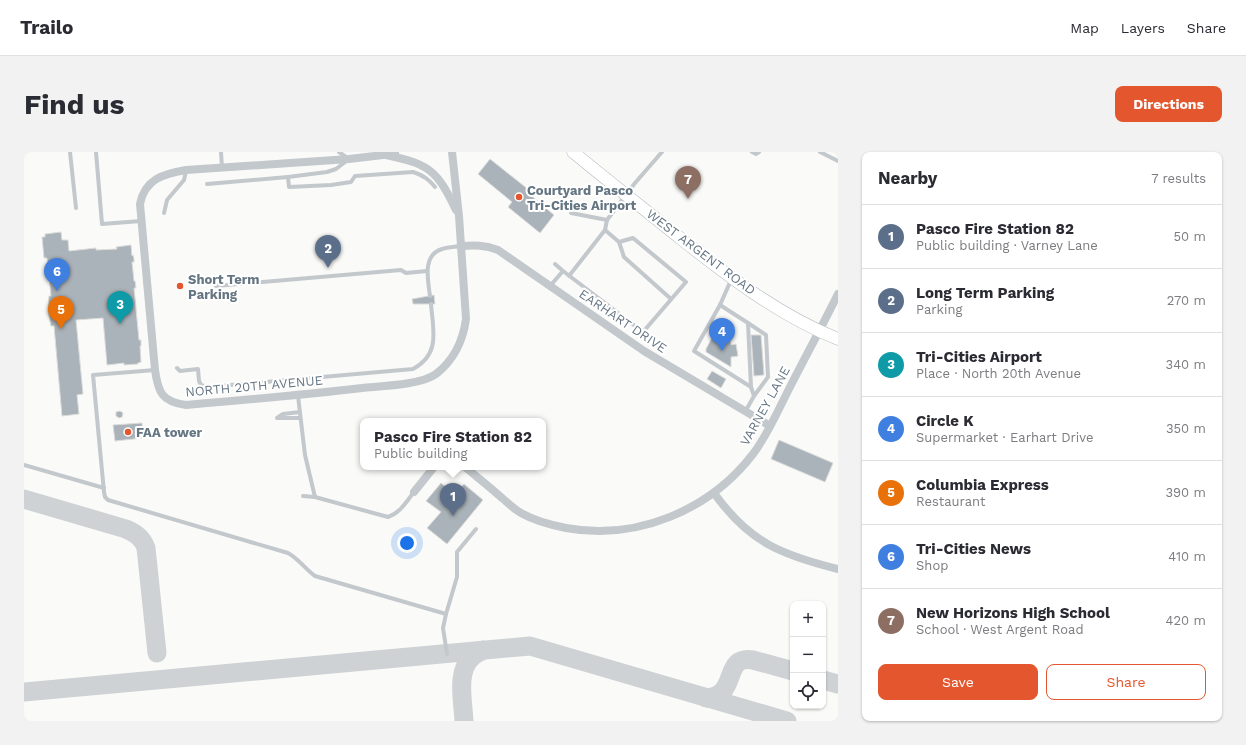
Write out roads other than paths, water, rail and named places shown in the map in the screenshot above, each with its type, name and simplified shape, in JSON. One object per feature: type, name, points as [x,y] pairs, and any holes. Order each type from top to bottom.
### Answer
[{"type":"main road","name":"WEST ARGENT ROAD","points":[[573,152],[732,278],[774,306],[819,331],[838,339]]},
{"type":"street","name":"NORTH 20TH AVENUE","points":[[394,152],[383,155],[349,159],[186,170],[161,176],[150,184],[141,199],[141,221],[155,370],[158,387],[168,399],[179,404],[186,405],[298,396],[411,383],[435,375],[455,355],[465,331],[466,320],[459,216],[452,152]]},
{"type":"street","points":[[383,155],[409,160],[431,171],[447,191],[459,216]]},
{"type":"street","name":"EARHART DRIVE","points":[[461,246],[479,245],[488,246],[498,250],[644,351],[770,426]]},
{"type":"street","name":"VARNEY LANE","points":[[469,470],[520,513],[540,522],[575,529],[592,531],[612,530],[654,523],[691,507],[714,493],[740,470],[754,453],[770,426],[838,294]]},
{"type":"street","points":[[414,492],[432,470]]},
{"type":"street","points":[[714,493],[732,517],[748,531],[766,543],[796,558],[838,569]]},
{"type":"lane","points":[[70,152],[76,208]]},
{"type":"lane","points":[[96,152],[102,224],[141,221]]},
{"type":"lane","points":[[221,152],[222,168]]},
{"type":"lane","points":[[208,184],[288,178],[327,172],[336,169],[349,159],[339,152]]},
{"type":"lane","points":[[569,276],[605,230],[607,220],[662,152]]},
{"type":"lane","points":[[752,152],[756,154],[759,152]]},
{"type":"lane","points":[[820,152],[838,162]]},
{"type":"lane","points":[[164,213],[167,200],[184,180],[186,170]]},
{"type":"lane","points":[[288,178],[289,187],[331,185],[351,182],[355,176],[413,172],[421,174],[429,179],[435,187]]},
{"type":"lane","points":[[571,213],[607,220]]},
{"type":"lane","points":[[605,230],[619,242],[624,257],[671,299]]},
{"type":"lane","points":[[555,264],[562,271],[643,332],[686,282],[633,238],[619,242]]},
{"type":"lane","points":[[430,296],[427,271],[430,260],[436,252],[443,249],[461,246]]},
{"type":"lane","points":[[216,286],[401,270],[406,272],[427,271]]},
{"type":"lane","points":[[550,286],[562,271]]},
{"type":"lane","points":[[732,278],[720,305],[694,351],[750,387]]},
{"type":"lane","points":[[177,368],[180,371],[198,370],[199,381],[204,387],[410,370],[425,361],[433,346],[434,338],[431,304]]},
{"type":"lane","points":[[720,305],[766,335],[768,376],[745,412]]},
{"type":"lane","points":[[748,323],[750,387],[754,396]]},
{"type":"lane","points":[[155,370],[93,375],[105,496],[113,502],[288,553],[295,557],[315,576],[446,614]]},
{"type":"lane","points":[[298,396],[304,455],[316,497]]},
{"type":"lane","points":[[300,412],[283,414],[277,418],[300,418]]},
{"type":"lane","points":[[24,465],[104,488]]},
{"type":"lane","points":[[303,496],[316,497],[388,517],[395,514],[403,507],[414,492]]},
{"type":"lane","points":[[447,654],[444,628],[446,614],[457,576],[457,552],[476,529]]},
{"type":"place","name":"Courtyard Pasco Tri-Cities Airport","points":[[519,197]]},
{"type":"place","name":"New Horizons High School","points":[[688,199]]},
{"type":"place","name":"Long Term Parking","points":[[328,268]]},
{"type":"place","name":"Short Term Parking","points":[[180,286]]},
{"type":"place","name":"Tri-Cities News","points":[[57,291]]},
{"type":"place","name":"Tri-Cities Airport","points":[[120,324]]},
{"type":"place","name":"Columbia Express","points":[[61,329]]},
{"type":"place","name":"Circle K","points":[[722,351]]},
{"type":"place","name":"FAA tower","points":[[128,432]]},
{"type":"place","name":"Pasco Fire Station 82","points":[[453,516]]}]
